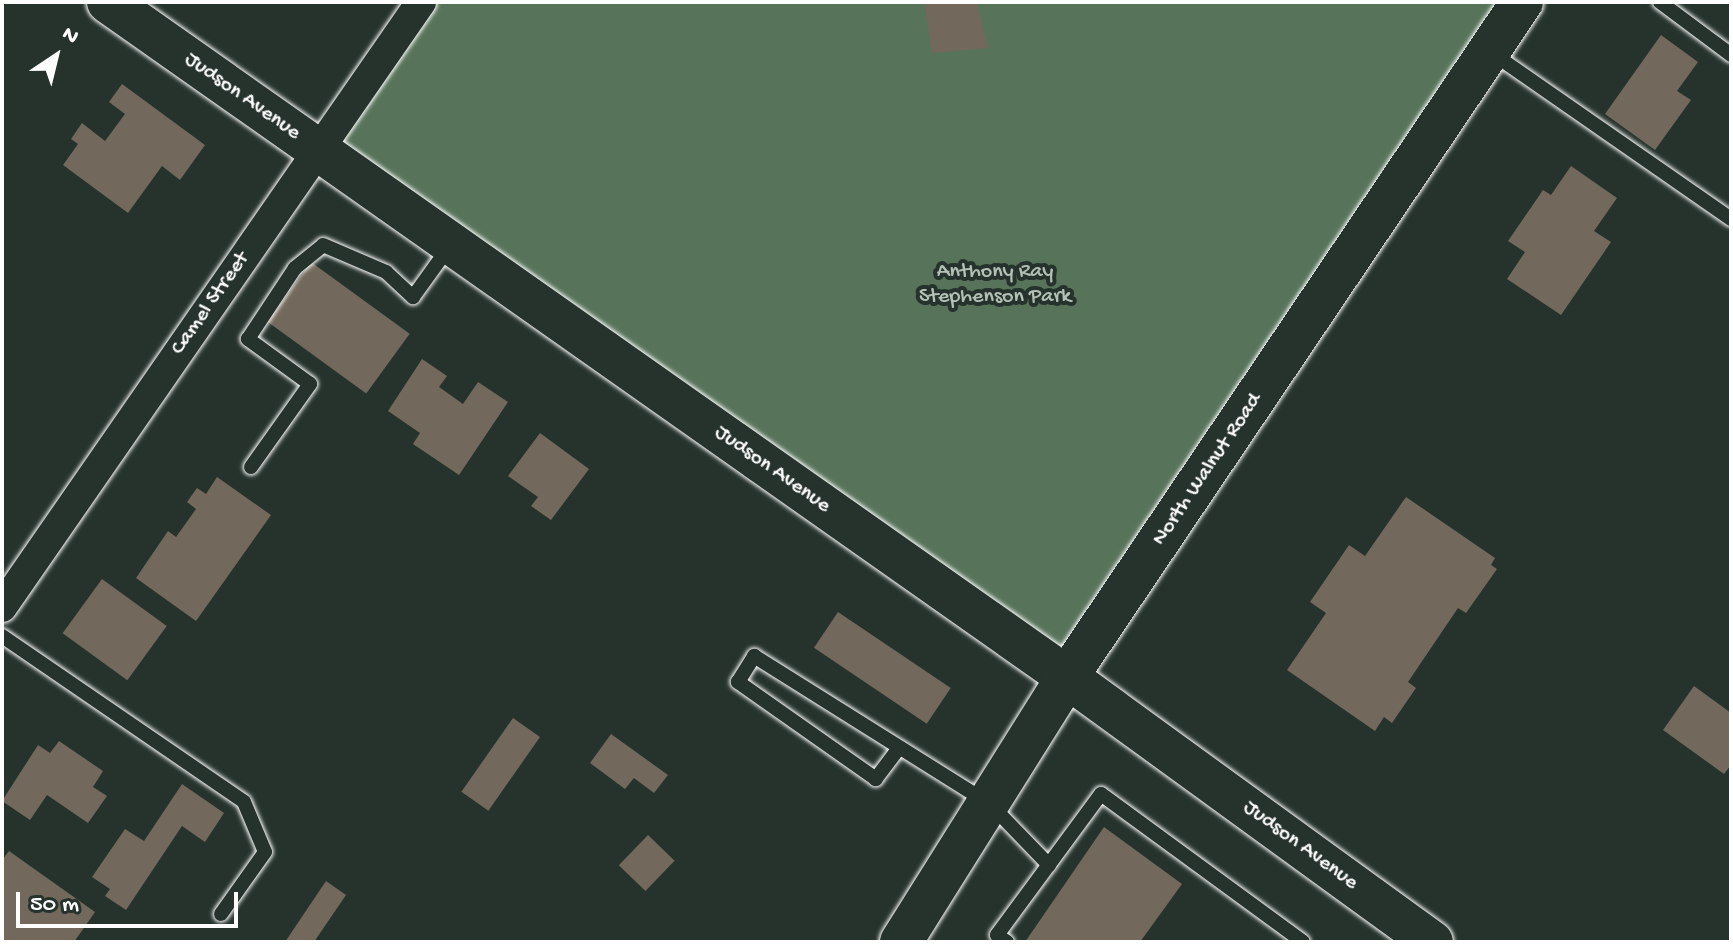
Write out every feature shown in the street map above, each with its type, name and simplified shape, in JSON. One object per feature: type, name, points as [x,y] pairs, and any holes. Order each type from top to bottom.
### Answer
[{"type":"street","name":"Judson Avenue","points":[[108,2],[1067,677],[1432,942]]},
{"type":"street","name":"Camel Street","points":[[2,607],[421,2]]},
{"type":"street","name":"North Walnut Road","points":[[901,942],[1067,677],[1522,2]]},
{"type":"lane","points":[[1660,2],[1731,55]]},
{"type":"lane","points":[[1488,51],[1731,219]]},
{"type":"lane","points":[[251,467],[310,384],[248,339],[295,268],[323,245],[386,272],[413,297],[451,244]]},
{"type":"lane","points":[[2,636],[244,802],[265,852],[221,914]]},
{"type":"lane","points":[[899,748],[876,779],[738,682],[754,656],[990,804],[1049,865]]},
{"type":"lane","points":[[1007,942],[997,935],[1101,794],[1303,942]]},
{"type":"green space","name":"Anthony Ray Stephenson Park","points":[[421,2],[1524,2],[1067,677],[317,151]]},
{"type":"building","points":[[924,2],[977,2],[988,48],[932,53]]},
{"type":"building","points":[[1661,35],[1698,62],[1677,91],[1691,100],[1655,150],[1605,114]]},
{"type":"building","points":[[122,84],[205,145],[180,180],[162,166],[128,213],[63,165],[78,144],[71,139],[82,123],[105,141],[125,114],[109,102]]},
{"type":"building","points":[[1571,166],[1617,198],[1594,231],[1611,242],[1561,315],[1507,279],[1525,252],[1508,241],[1543,190],[1551,195]]},
{"type":"building","points":[[311,262],[410,334],[366,394],[268,322]]},
{"type":"building","points":[[422,359],[447,376],[439,387],[463,404],[478,382],[508,402],[459,475],[413,444],[420,433],[388,411]]},
{"type":"building","points":[[540,433],[589,469],[551,520],[531,506],[538,497],[508,476]]},
{"type":"building","points":[[217,477],[271,515],[196,621],[136,578],[168,531],[176,537],[196,509],[187,502],[197,488],[206,494]]},
{"type":"building","points":[[1406,497],[1495,558],[1491,565],[1497,569],[1466,613],[1458,608],[1408,682],[1416,688],[1392,723],[1384,717],[1375,731],[1287,670],[1326,613],[1310,602],[1349,545],[1365,556]]},
{"type":"building","points":[[102,579],[167,626],[127,680],[63,633]]},
{"type":"building","points":[[838,612],[951,688],[927,724],[814,648]]},
{"type":"building","points":[[1694,686],[1731,713],[1731,765],[1724,774],[1663,730]]},
{"type":"building","points":[[513,718],[540,737],[488,811],[461,792]]},
{"type":"building","points":[[611,734],[668,775],[654,793],[634,778],[625,789],[590,763]]},
{"type":"building","points":[[59,741],[103,771],[93,787],[107,796],[88,823],[47,795],[30,820],[2,801],[38,745],[50,753]]},
{"type":"building","points":[[182,784],[224,813],[205,842],[182,826],[126,910],[105,896],[110,889],[92,877],[125,829],[144,841]]},
{"type":"building","points":[[1104,827],[1182,884],[1140,942],[1025,942]]},
{"type":"building","points":[[648,835],[675,861],[645,891],[619,865]]},
{"type":"building","points":[[9,851],[95,912],[74,942],[2,942],[2,860]]},
{"type":"building","points":[[326,881],[346,895],[314,942],[285,942]]}]
